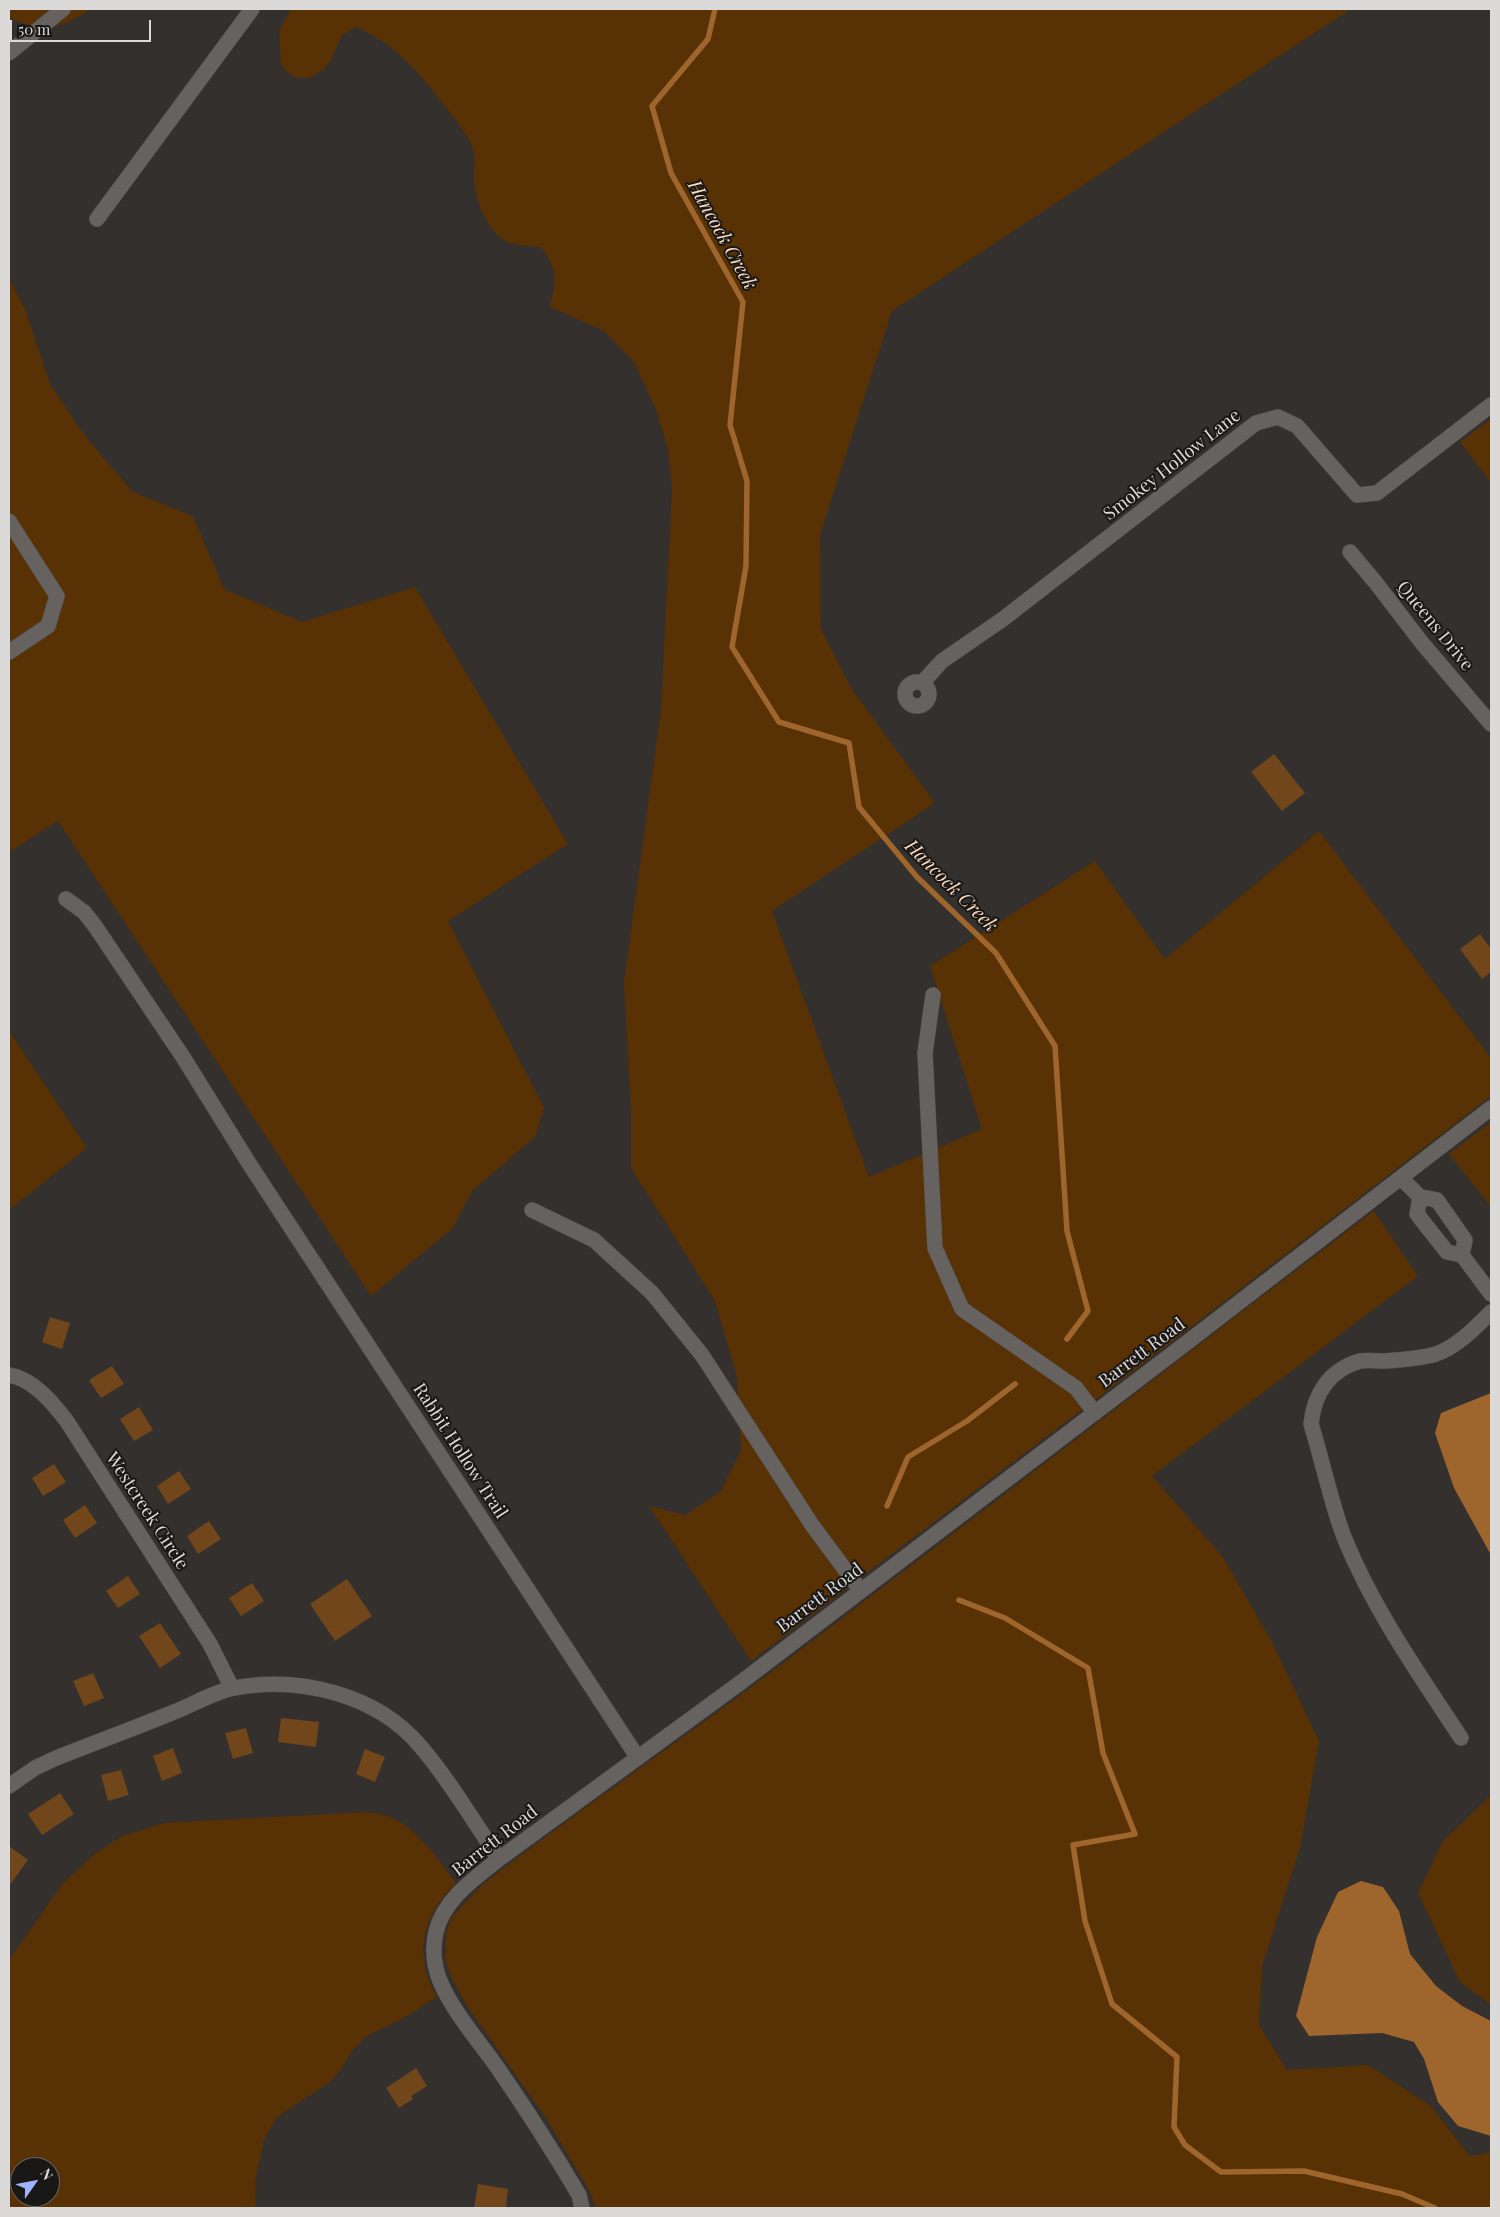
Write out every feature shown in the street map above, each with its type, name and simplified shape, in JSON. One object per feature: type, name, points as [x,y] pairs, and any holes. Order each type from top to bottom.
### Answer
[{"type":"street","points":[[9,53],[63,9]]},
{"type":"street","points":[[97,219],[252,9]]},
{"type":"street","name":"Smokey Hollow Lane","points":[[922,683],[942,661],[1003,619],[1256,423],[1278,417],[1297,426],[1357,495],[1377,493],[1491,405]]},
{"type":"street","points":[[9,521],[57,596],[48,626],[9,652]]},
{"type":"street","name":"Queens Drive","points":[[1350,552],[1376,582],[1422,643],[1491,724]]},
{"type":"street","name":"Rabbit Hollow Trail","points":[[66,899],[84,912],[96,926],[638,1758]]},
{"type":"street","points":[[933,994],[926,1053],[935,1248],[962,1309],[1076,1388],[1095,1413]]},
{"type":"street","name":"Barrett Road","points":[[582,2208],[579,2195],[536,2124],[458,2012],[441,1982],[434,1960],[435,1933],[442,1914],[473,1880],[499,1859],[638,1758],[861,1591],[1491,1108]]},
{"type":"street","points":[[1401,1178],[1420,1197],[1437,1200],[1465,1240],[1462,1255]]},
{"type":"street","points":[[1420,1197],[1417,1214],[1447,1252],[1462,1255],[1491,1294]]},
{"type":"street","points":[[532,1210],[594,1240],[652,1293],[702,1356],[812,1525],[861,1591]]},
{"type":"street","points":[[1461,1738],[1414,1667],[1373,1596],[1344,1537],[1311,1424],[1313,1409],[1319,1392],[1338,1371],[1361,1361],[1406,1360],[1437,1354],[1468,1334],[1491,1312]]},
{"type":"street","name":"Westcreek Circle","points":[[9,1375],[16,1376],[46,1396],[66,1420],[210,1644],[232,1688]]},
{"type":"street","points":[[9,1786],[34,1768],[54,1759],[232,1688],[282,1684],[310,1687],[342,1695],[370,1706],[404,1730],[421,1747],[499,1859]]},
{"type":"shaded area","points":[[9,9],[91,9],[60,25],[41,27],[32,26],[9,17]]},
{"type":"shaded area","points":[[289,9],[1351,9],[892,311],[820,535],[821,629],[851,688],[935,803],[772,911],[869,1177],[982,1129],[930,966],[1095,861],[1165,959],[1319,831],[1491,1058],[1491,1096],[751,1661],[649,1506],[685,1515],[721,1491],[741,1450],[737,1377],[715,1301],[631,1168],[631,1114],[624,982],[661,709],[672,488],[668,450],[657,412],[634,362],[604,331],[550,307],[555,282],[551,263],[541,247],[505,241],[486,220],[482,212],[474,180],[475,156],[472,146],[459,125],[422,77],[392,49],[369,33],[355,27],[342,35],[331,60],[324,69],[310,78],[297,78],[287,73],[281,64],[279,31],[290,11]]},
{"type":"shaded area","points":[[9,278],[25,309],[50,384],[85,436],[133,492],[193,516],[224,589],[302,622],[415,587],[568,844],[448,921],[544,1108],[535,1137],[472,1191],[453,1228],[371,1296],[58,821],[9,852]]},
{"type":"shaded area","points":[[1491,419],[1491,483],[1460,442]]},
{"type":"shaded area","points":[[9,1031],[87,1148],[9,1210]]},
{"type":"shaded area","points":[[1491,1122],[1491,1207],[1449,1154]]},
{"type":"shaded area","points":[[1374,1211],[1418,1276],[1152,1476],[1223,1557],[1272,1642],[1319,1741],[1300,1848],[1262,1966],[1259,2025],[1287,2070],[1368,2065],[1431,2106],[1470,2156],[1491,2152],[1491,2208],[596,2208],[590,2192],[546,2118],[467,2006],[451,1977],[445,1958],[446,1934],[451,1918],[480,1887],[565,1822],[746,1691]]},
{"type":"shaded area","points":[[1491,1393],[1491,1555],[1454,1488],[1435,1433],[1441,1413]]},
{"type":"shaded area","points":[[1491,1795],[1491,2005],[1460,1982],[1418,1893],[1443,1841]]},
{"type":"shaded area","points":[[366,1812],[390,1817],[412,1831],[428,1847],[456,1883],[435,1909],[425,1937],[425,1966],[437,1997],[402,2019],[365,2037],[352,2051],[342,2068],[330,2082],[277,2117],[264,2139],[255,2182],[256,2208],[9,2208],[9,1960],[63,1883],[96,1853],[122,1836],[164,1823]]},
{"type":"shaded area","points":[[1361,1881],[1383,1887],[1399,1911],[1410,1954],[1436,1986],[1462,2006],[1491,2021],[1491,2136],[1458,2126],[1438,2102],[1424,2059],[1414,2042],[1382,2033],[1309,2036],[1296,2016],[1317,1937],[1338,1892]]},
{"type":"building","points":[[1274,754],[1305,793],[1282,811],[1251,772]]},
{"type":"building","points":[[1480,934],[1491,949],[1491,972],[1482,979],[1460,949]]},
{"type":"building","points":[[50,1317],[70,1323],[62,1349],[42,1342]]},
{"type":"building","points":[[112,1366],[124,1384],[101,1398],[89,1380]]},
{"type":"building","points":[[139,1407],[153,1430],[134,1441],[120,1419]]},
{"type":"building","points":[[54,1464],[66,1482],[43,1496],[32,1478]]},
{"type":"building","points":[[179,1471],[191,1489],[168,1504],[157,1486]]},
{"type":"building","points":[[85,1505],[97,1523],[75,1538],[63,1520]]},
{"type":"building","points":[[209,1521],[221,1539],[198,1554],[187,1536]]},
{"type":"building","points":[[128,1576],[140,1594],[118,1608],[106,1591]]},
{"type":"building","points":[[347,1579],[372,1616],[335,1641],[310,1604]]},
{"type":"building","points":[[252,1583],[264,1601],[241,1616],[229,1598]]},
{"type":"building","points":[[160,1623],[181,1654],[160,1668],[139,1636]]},
{"type":"building","points":[[93,1673],[104,1698],[84,1706],[73,1681]]},
{"type":"building","points":[[281,1718],[319,1722],[316,1747],[278,1742]]},
{"type":"building","points":[[246,1728],[253,1753],[233,1759],[225,1733]]},
{"type":"building","points":[[173,1748],[182,1773],[162,1781],[153,1756]]},
{"type":"building","points":[[365,1749],[385,1757],[375,1782],[356,1774]]},
{"type":"building","points":[[121,1770],[129,1795],[108,1801],[101,1775]]},
{"type":"building","points":[[60,1793],[74,1814],[42,1835],[28,1814]]},
{"type":"building","points":[[9,1846],[28,1860],[9,1886]]},
{"type":"building","points":[[416,2068],[427,2086],[411,2096],[413,2099],[399,2108],[386,2088]]},
{"type":"building","points":[[478,2184],[508,2189],[506,2208],[474,2208]]},
{"type":"waterway","name":"Hancock Creek","points":[[715,9],[708,39],[652,106],[671,173],[743,302],[730,425],[747,481],[746,566],[732,647],[779,722],[849,743],[859,807],[917,877],[996,953],[1055,1046],[1067,1231],[1088,1311],[1067,1339]]},
{"type":"waterway","name":"Hancock Creek","points":[[887,1506],[908,1457],[967,1421],[1015,1384]]},
{"type":"waterway","name":"Hancock Creek","points":[[959,1600],[1005,1618],[1088,1668],[1103,1753],[1135,1834],[1073,1845],[1085,1921],[1112,2004],[1177,2057],[1174,2127],[1185,2145],[1221,2172],[1304,2171],[1402,2194],[1435,2208]]}]
